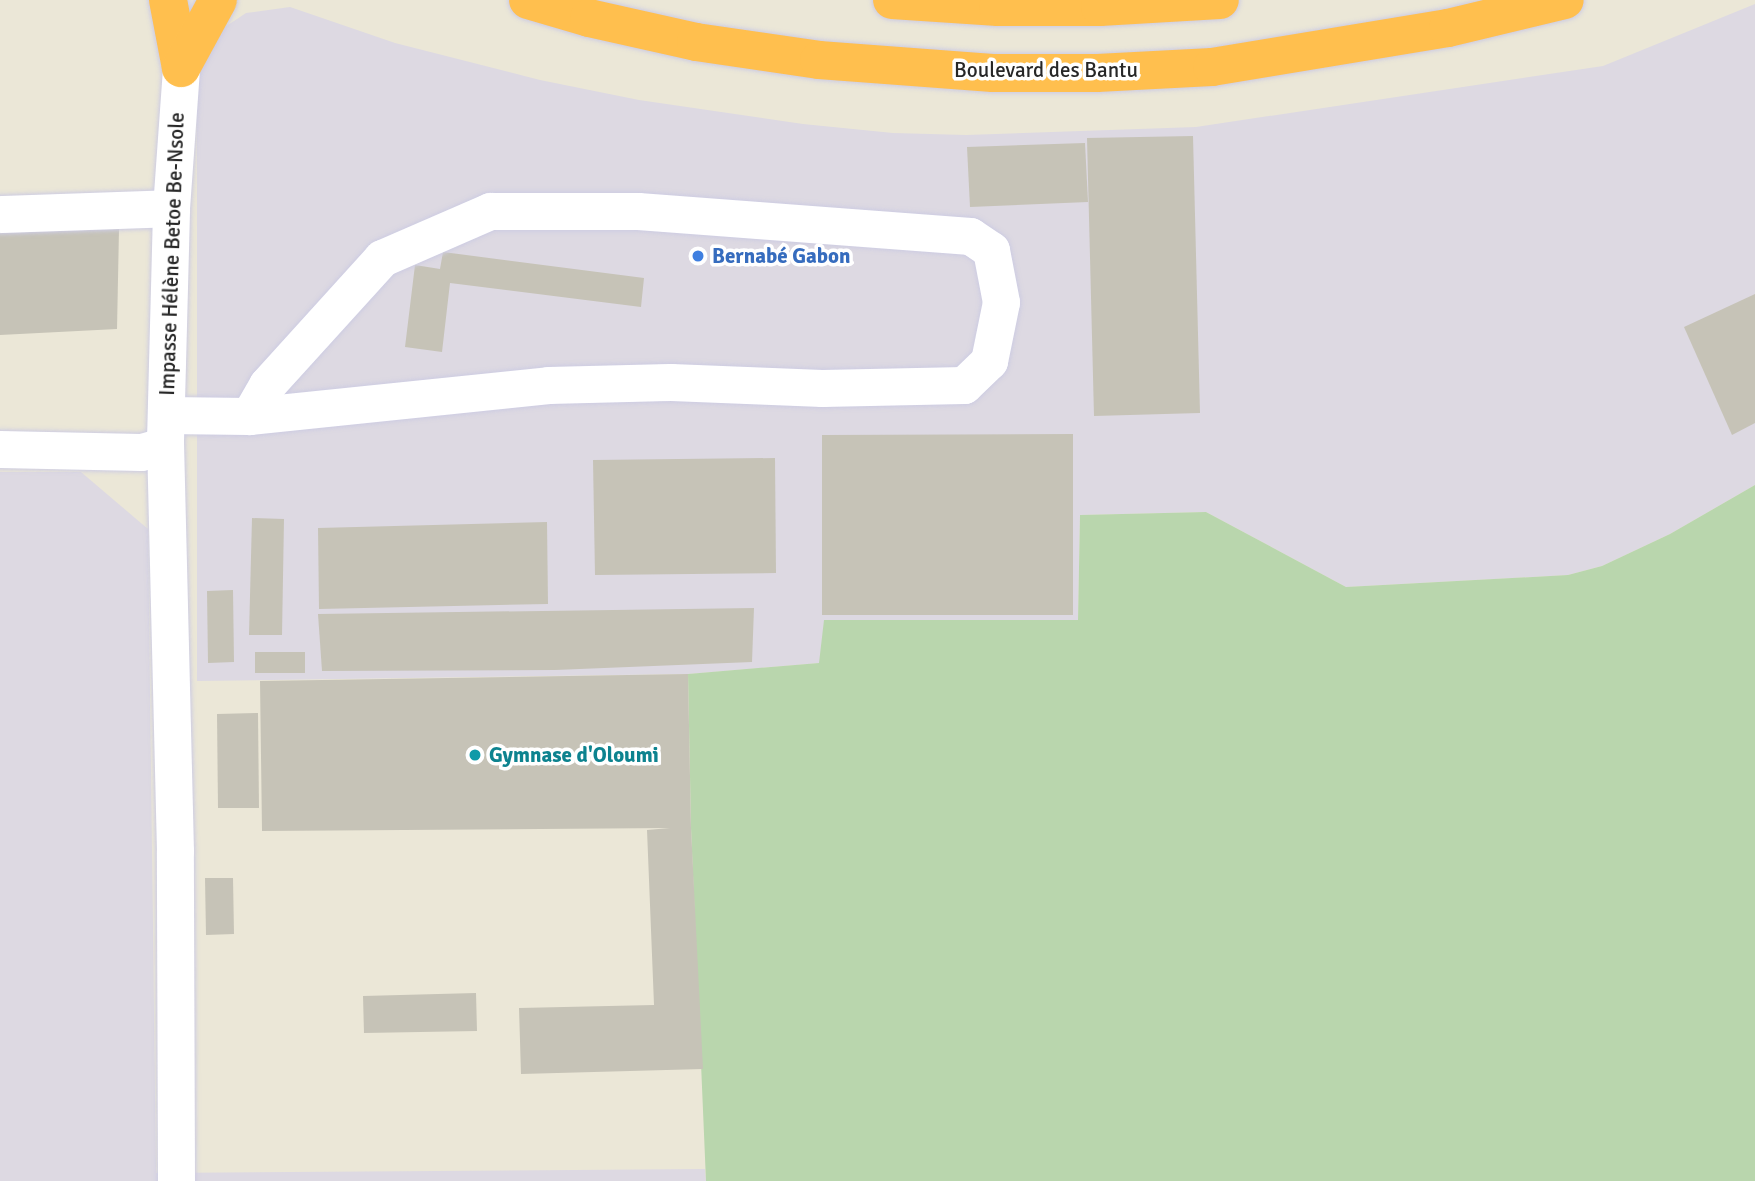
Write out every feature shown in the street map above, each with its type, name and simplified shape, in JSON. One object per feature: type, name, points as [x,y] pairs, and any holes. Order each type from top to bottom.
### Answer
[{"type":"highway","points":[[168,0],[181,68]]},
{"type":"highway","points":[[181,68],[218,0]]},
{"type":"highway","name":"Boulevard des Bantu","points":[[528,0],[589,18],[696,41],[819,60],[993,73],[1097,73],[1212,67],[1448,28],[1565,0]]},
{"type":"highway","points":[[892,0],[1023,7],[1100,7],[1220,0]]},
{"type":"street","name":"Impasse Hélène Betoe Be-Nsole","points":[[176,1181],[175,798],[166,427],[171,208],[181,68]]},
{"type":"street","points":[[0,214],[171,208]]},
{"type":"street","points":[[0,449],[141,452],[156,448],[166,427],[548,385],[671,382],[822,388],[964,385],[989,361],[1001,302],[991,250],[970,236],[638,211],[490,211],[382,258],[267,385],[250,416]]},
{"type":"shaded area","name":"Bernabé Gabon","points":[[1755,4],[1755,485],[1670,534],[1602,566],[1568,575],[1346,587],[1206,512],[1080,515],[1078,620],[825,620],[820,663],[688,674],[197,681],[197,111],[200,69],[225,27],[246,13],[290,7],[395,43],[540,80],[639,100],[803,124],[893,133],[966,135],[1196,127],[1603,66]]},
{"type":"shaded area","points":[[0,472],[81,472],[148,529],[156,1173],[705,1169],[706,1181],[0,1181]]},
{"type":"green space","points":[[1755,485],[1755,1181],[706,1181],[691,828],[688,674],[819,663],[824,620],[1078,620],[1080,515],[1206,512],[1346,587],[1568,575],[1602,566],[1670,534]]},
{"type":"building","points":[[1193,136],[1200,413],[1094,416],[1087,138]]},
{"type":"building","points":[[1085,143],[1088,202],[970,207],[967,147]]},
{"type":"building","points":[[119,229],[117,329],[0,335],[0,233]]},
{"type":"building","points":[[443,252],[644,278],[641,307],[450,283],[442,352],[405,347],[415,265],[440,269]]},
{"type":"building","points":[[1755,294],[1755,423],[1732,435],[1684,327]]},
{"type":"building","points":[[1073,434],[1073,615],[822,615],[822,435]]},
{"type":"building","points":[[775,458],[776,573],[595,575],[593,460]]},
{"type":"building","points":[[252,518],[284,519],[282,635],[249,635]]},
{"type":"building","points":[[547,522],[548,604],[319,609],[318,528]]},
{"type":"building","points":[[233,590],[234,662],[208,663],[207,591]]},
{"type":"building","points":[[754,608],[752,662],[555,670],[322,671],[318,614]]},
{"type":"building","points":[[255,652],[305,652],[305,673],[255,673]]},
{"type":"building","name":"Gymnase d'Oloumi","points":[[688,674],[691,828],[703,1069],[521,1074],[519,1008],[654,1005],[647,830],[670,828],[262,831],[260,681]]},
{"type":"building","points":[[258,713],[259,808],[218,808],[217,714]]},
{"type":"building","points":[[205,878],[233,878],[234,934],[206,935]]},
{"type":"building","points":[[476,993],[477,1031],[364,1033],[363,996]]},
{"type":"place","name":"Bernabé Gabon","points":[[698,256]]},
{"type":"place","name":"Gymnase d'Oloumi","points":[[475,755]]}]
